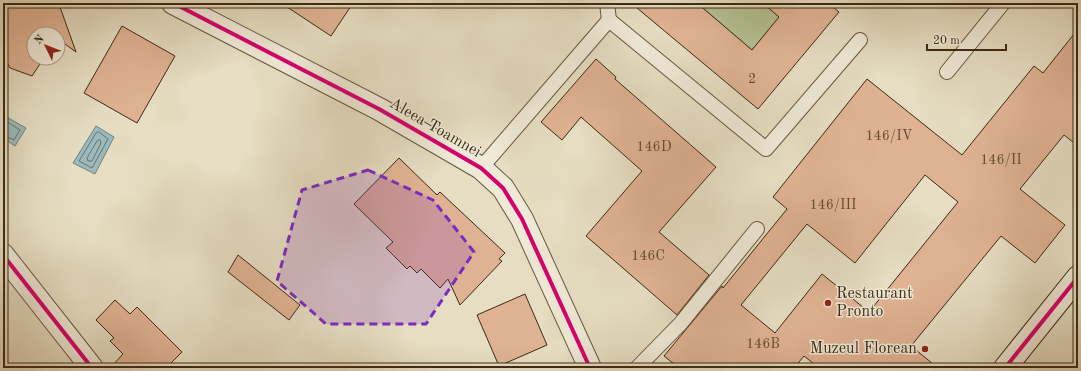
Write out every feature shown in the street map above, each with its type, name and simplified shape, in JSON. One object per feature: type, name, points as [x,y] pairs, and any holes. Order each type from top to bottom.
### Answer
[{"type":"street","name":"Aleea Toamnei","points":[[173,3],[379,110],[481,168],[504,188],[522,218],[590,368]]},
{"type":"street","points":[[3,255],[92,368]]},
{"type":"street","points":[[1005,368],[1078,277]]},
{"type":"lane","points":[[607,3],[609,20],[766,149],[860,40]]},
{"type":"lane","points":[[947,72],[1003,3]]},
{"type":"lane","points":[[481,168],[609,20]]},
{"type":"lane","points":[[637,368],[681,323],[757,229]]},
{"type":"highlighted area","points":[[368,170],[433,200],[474,252],[426,324],[326,324],[277,281],[302,190]]},
{"type":"green space","points":[[697,3],[763,3],[779,17],[752,50]]},
{"type":"water","points":[[3,115],[26,128],[15,146],[3,138]]},
{"type":"water","points":[[96,126],[114,137],[95,174],[73,163]]},
{"type":"building","points":[[3,3],[53,3],[60,7],[76,52],[66,45],[66,26],[26,26],[26,66],[39,66],[32,76],[10,68],[3,55]]},
{"type":"building","points":[[281,3],[353,3],[331,36]]},
{"type":"building","points":[[631,3],[697,3],[752,50],[779,17],[763,3],[828,3],[839,12],[758,109]]},
{"type":"building","points":[[122,26],[175,56],[137,123],[84,93]]},
{"type":"building","points":[[1078,29],[1078,146],[1064,135],[1020,189],[1065,225],[1035,263],[1001,236],[911,346],[938,368],[819,368],[804,356],[794,368],[679,368],[664,356],[722,286],[723,288],[787,209],[773,197],[867,79],[962,155],[1034,66],[1043,73]],"holes":[[[925,175],[958,202],[869,312],[822,274],[775,333],[741,305],[807,224],[855,263]]]},
{"type":"building","points":[[596,59],[616,77],[615,79],[716,167],[659,232],[709,275],[677,315],[586,236],[642,171],[581,117],[562,140],[541,122]]},
{"type":"building","points":[[399,158],[437,195],[440,192],[505,253],[499,259],[502,261],[460,305],[448,279],[440,288],[421,269],[417,273],[410,266],[407,269],[386,248],[393,242],[354,204]]},
{"type":"building","points":[[238,255],[300,305],[289,320],[228,272]]},
{"type":"building","points":[[525,294],[547,345],[499,366],[477,315]]},
{"type":"building","points":[[115,300],[130,314],[137,307],[182,352],[166,368],[110,368],[123,354],[110,341],[114,338],[96,320]]},
{"type":"cycle path","points":[[173,3],[379,109],[481,168],[503,188],[522,219],[590,368]]},
{"type":"cycle path","points":[[3,255],[92,368]]},
{"type":"cycle path","points":[[1005,368],[1078,277]]},
{"type":"place","name":"Restaurant Pronto","points":[[828,303]]},
{"type":"place","name":"Muzeul Florean","points":[[925,349]]}]
